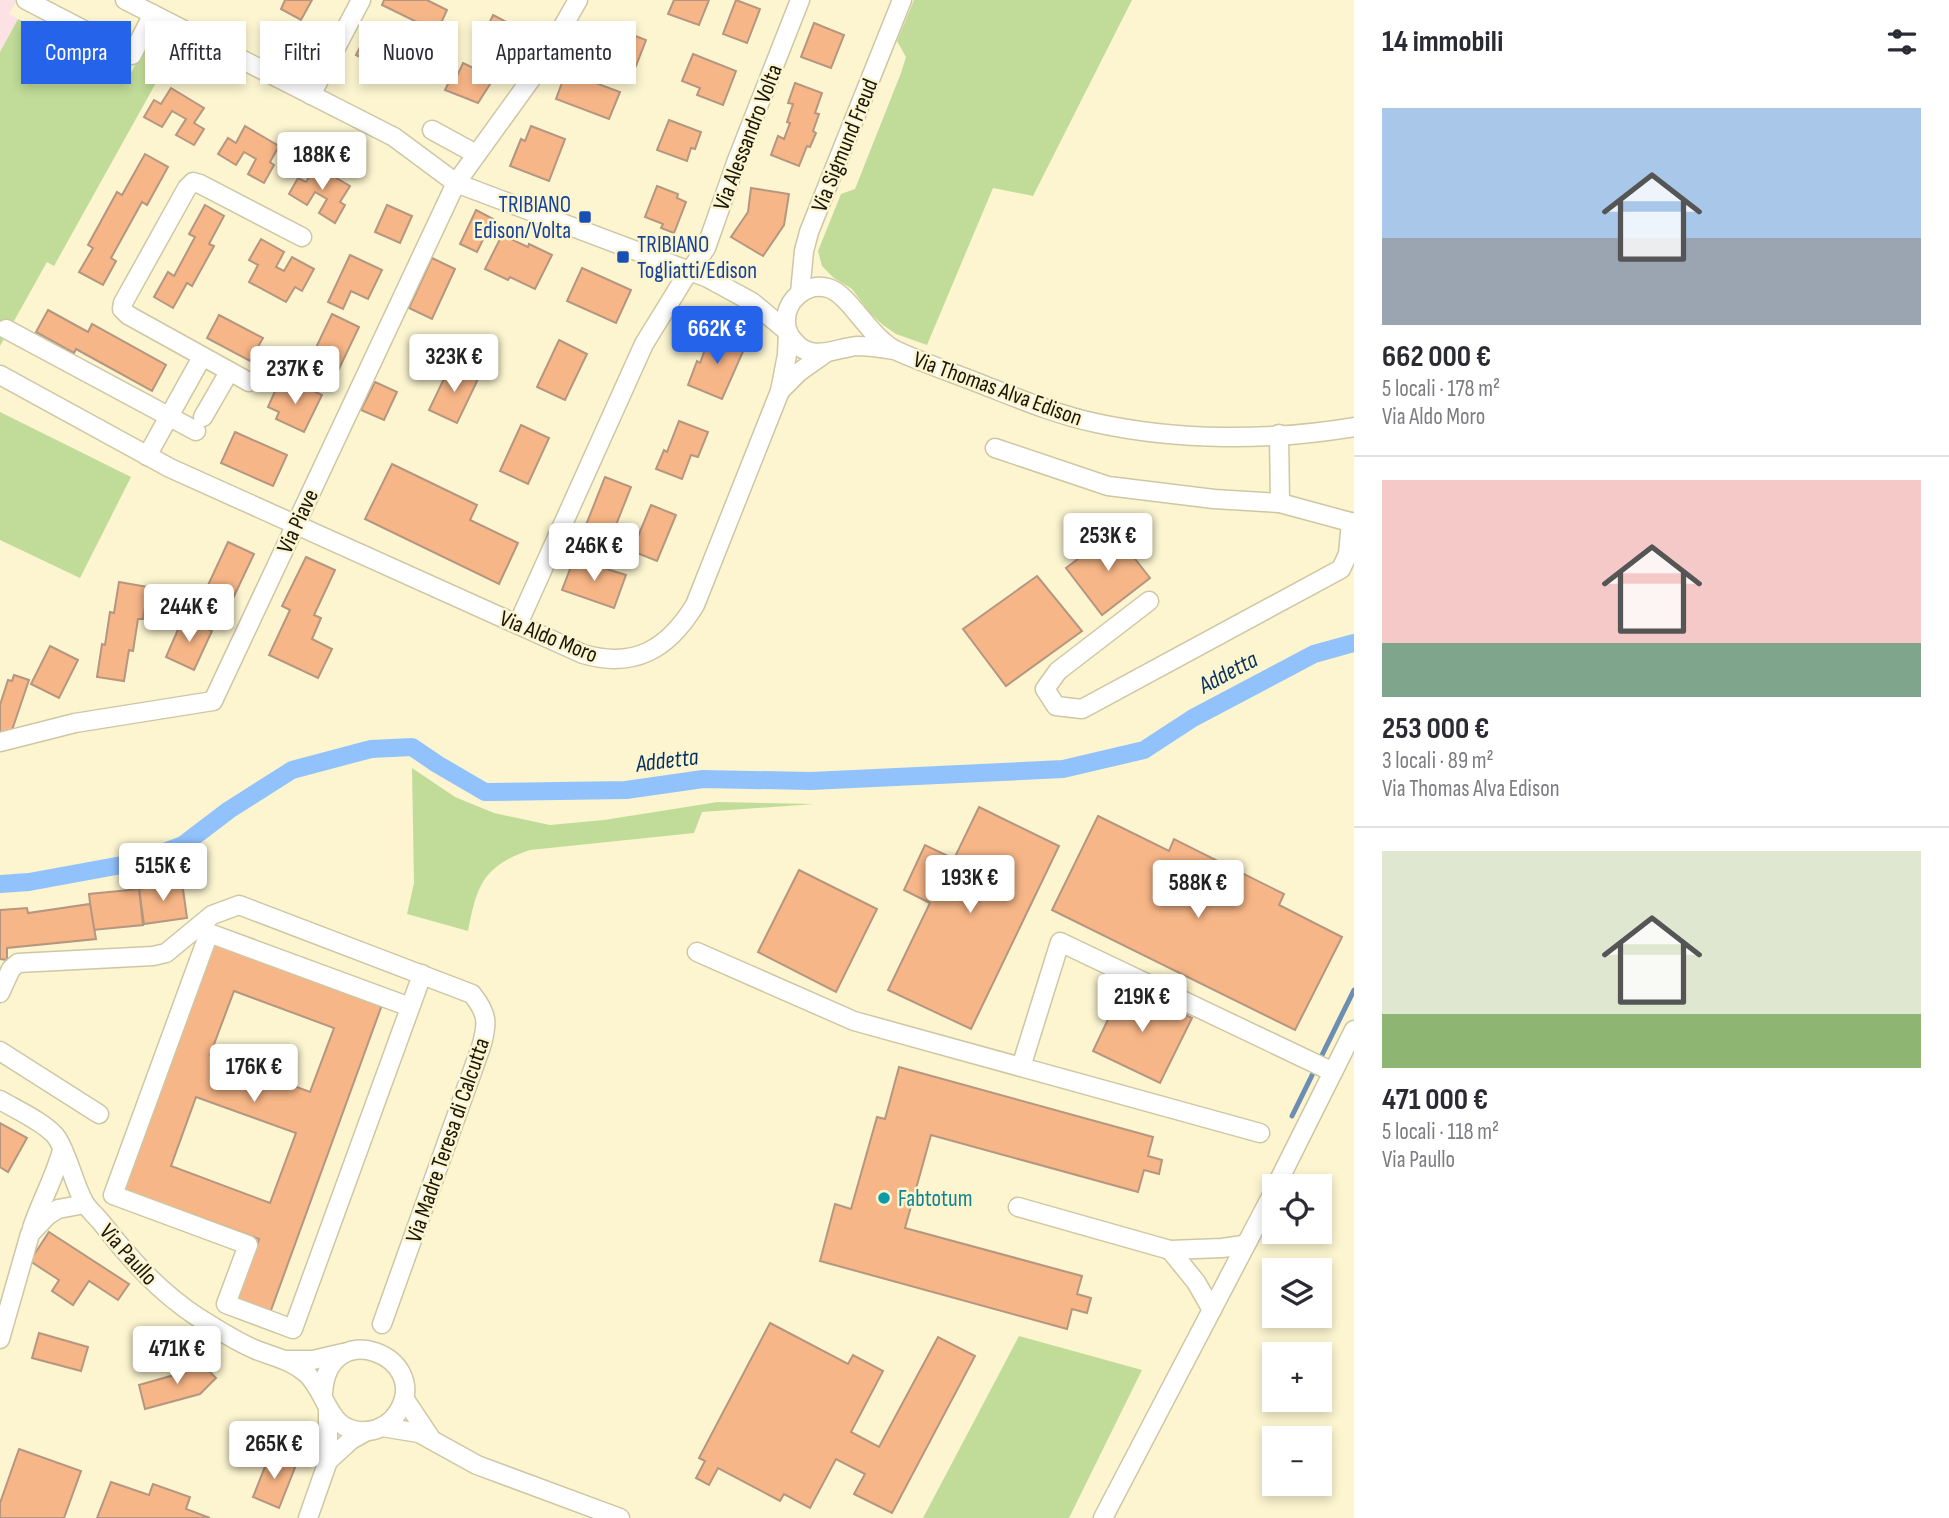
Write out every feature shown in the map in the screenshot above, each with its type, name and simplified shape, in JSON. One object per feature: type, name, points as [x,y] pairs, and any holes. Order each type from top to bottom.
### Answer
[{"type":"street","points":[[26,0],[132,55],[153,14]]},
{"type":"street","points":[[125,0],[394,137],[456,183],[691,271],[736,291],[775,300],[796,296]]},
{"type":"street","points":[[311,95],[361,0]]},
{"type":"street","name":"Via Piave","points":[[0,743],[75,723],[213,701],[456,183],[539,68],[578,0]]},
{"type":"street","name":"Via Alessandro Volta","points":[[518,624],[644,344],[706,248],[799,0]]},
{"type":"street","name":"Via Sigmund Freud","points":[[796,296],[809,232],[902,0]]},
{"type":"street","points":[[432,131],[477,154]]},
{"type":"street","points":[[248,382],[128,315],[122,309],[187,188],[193,182],[302,237]]},
{"type":"street","name":"Via Thomas Alva Edison","points":[[796,296],[816,287],[829,288],[841,295],[877,337],[894,350]]},
{"type":"street","name":"Via Thomas Alva Edison","points":[[736,291],[766,312],[804,350],[816,354],[863,346],[894,350],[1044,408],[1096,423],[1131,430],[1203,435],[1279,435],[1354,426]]},
{"type":"street","points":[[788,332],[786,317],[796,296]]},
{"type":"street","points":[[779,391],[807,365],[846,341],[852,331],[851,308]]},
{"type":"street","points":[[6,329],[169,416],[199,424],[229,372]]},
{"type":"street","name":"Via Aldo Moro","points":[[0,375],[147,456],[295,525],[583,654],[601,659],[621,660],[640,655],[673,635],[695,605],[779,391],[787,355],[788,332]]},
{"type":"street","points":[[147,456],[202,357]]},
{"type":"street","points":[[1279,435],[1280,503]]},
{"type":"street","points":[[995,448],[1108,486],[1214,499],[1280,503],[1352,523],[1348,554],[1341,569],[1082,709],[1056,706],[1045,689],[1058,671],[1149,601]]},
{"type":"street","name":"Via Madre Teresa di Calcutta","points":[[0,993],[11,968],[18,963],[153,956],[166,953],[212,915],[239,905],[472,994],[483,1008],[487,1025],[382,1324],[385,1355]]},
{"type":"street","points":[[410,1007],[209,933],[113,1195],[248,1245],[226,1304],[293,1329],[422,974]]},
{"type":"street","points":[[1021,1067],[1060,942],[1333,1072]]},
{"type":"street","points":[[697,952],[854,1021],[1260,1133]]},
{"type":"street","points":[[1282,1174],[1354,1030]]},
{"type":"street","points":[[0,1051],[99,1114]]},
{"type":"street","name":"Via Paullo","points":[[0,1100],[56,1136],[85,1204],[143,1275],[178,1304],[223,1334],[254,1349],[287,1360],[307,1374],[344,1426],[418,1433],[477,1465],[620,1518]]},
{"type":"street","points":[[0,1339],[40,1203],[62,1150]]},
{"type":"street","points":[[30,1234],[47,1216],[58,1209],[85,1204]]},
{"type":"street","points":[[1018,1207],[1170,1250],[1222,1248],[1243,1245],[1248,1241]]},
{"type":"street","points":[[1103,1518],[1262,1214]]},
{"type":"street","points":[[1170,1250],[1196,1282],[1212,1310]]},
{"type":"street","name":"Via Madre Teresa di Calcutta","points":[[354,1351],[382,1324]]},
{"type":"street","name":"Via Paullo","points":[[287,1360],[313,1360],[354,1351],[373,1350],[385,1355],[401,1374],[404,1398],[432,1440]]},
{"type":"street","points":[[308,1518],[328,1461],[323,1380],[328,1368],[337,1359],[354,1351]]},
{"type":"street","points":[[328,1461],[351,1440],[374,1429],[400,1410],[404,1398]]},
{"type":"shaded area","points":[[0,0],[17,0],[9,14],[18,19],[0,52]]},
{"type":"green space","points":[[914,0],[1132,0],[1033,196],[993,188],[927,345],[896,334],[883,325],[852,289],[834,278],[822,266],[818,251],[841,194],[855,189],[901,73],[906,57],[897,41]]},
{"type":"green space","points":[[18,19],[22,21],[21,84],[131,84],[131,73],[143,50],[145,84],[155,84],[54,266],[47,262],[0,346],[0,52]]},
{"type":"green space","points":[[0,412],[131,477],[80,578],[0,540]]},
{"type":"green space","points":[[412,768],[455,797],[494,813],[550,825],[604,820],[718,802],[815,804],[702,812],[694,833],[530,850],[502,863],[485,879],[475,901],[468,931],[407,914],[414,883]]},
{"type":"green space","points":[[1019,1336],[1142,1370],[1069,1518],[923,1518]]},
{"type":"building","points":[[285,0],[312,0],[301,20],[281,9]]},
{"type":"building","points":[[384,0],[427,0],[447,10],[442,21],[415,21],[382,5]]},
{"type":"building","points":[[674,0],[709,0],[699,25],[668,14]]},
{"type":"building","points":[[736,0],[760,9],[747,43],[723,34]]},
{"type":"building","points":[[493,15],[505,21],[490,21]]},
{"type":"building","points":[[814,23],[844,35],[831,68],[801,57]]},
{"type":"building","points":[[636,36],[646,40],[636,66]]},
{"type":"building","points":[[693,54],[736,71],[723,105],[697,95],[700,88],[682,81]]},
{"type":"building","points":[[463,63],[472,67],[472,84],[490,84],[478,103],[445,90],[448,84],[458,84],[458,74]]},
{"type":"building","points":[[795,83],[822,93],[815,113],[819,114],[813,131],[816,133],[799,166],[771,155],[778,136],[784,139],[790,123],[787,122],[793,104],[788,103]]},
{"type":"building","points":[[562,84],[598,84],[620,92],[609,119],[556,99]]},
{"type":"building","points":[[171,88],[204,108],[194,123],[204,129],[194,145],[176,135],[186,119],[172,111],[162,127],[144,117],[154,100],[161,104]]},
{"type":"building","points":[[669,120],[701,132],[687,161],[657,150]]},
{"type":"building","points":[[245,126],[279,146],[270,162],[274,165],[264,183],[248,174],[256,159],[244,152],[236,165],[218,154],[228,138],[236,143]]},
{"type":"building","points":[[531,126],[565,139],[549,181],[510,166],[521,139],[525,141]]},
{"type":"building","points":[[145,154],[168,167],[147,205],[142,202],[111,258],[116,261],[103,285],[79,272],[93,248],[88,245],[117,192],[122,195]]},
{"type":"building","points":[[316,166],[350,186],[340,202],[345,205],[335,223],[319,213],[327,199],[315,192],[307,205],[289,194],[298,178],[306,182]]},
{"type":"building","points":[[657,186],[678,194],[677,198],[686,202],[674,233],[661,228],[663,224],[645,217]]},
{"type":"building","points":[[751,188],[789,194],[784,225],[763,256],[731,237],[748,212]]},
{"type":"building","points":[[205,205],[224,216],[209,244],[214,246],[192,286],[187,283],[173,308],[154,297],[168,272],[174,276],[195,237],[189,234]]},
{"type":"building","points":[[387,205],[412,216],[400,243],[375,232]]},
{"type":"building","points":[[476,210],[493,219],[477,252],[460,244]]},
{"type":"building","points":[[502,235],[552,255],[535,289],[485,269]]},
{"type":"building","points":[[261,239],[284,252],[276,267],[284,271],[292,257],[314,269],[302,291],[295,287],[286,302],[249,282],[258,265],[249,260]]},
{"type":"building","points":[[350,255],[382,270],[368,299],[351,291],[343,309],[328,302]]},
{"type":"building","points":[[432,258],[455,269],[432,319],[409,308]]},
{"type":"building","points":[[582,268],[631,290],[616,323],[567,301]]},
{"type":"building","points":[[48,310],[88,332],[92,324],[166,365],[152,391],[76,349],[74,353],[36,332]]},
{"type":"building","points":[[332,314],[359,327],[338,371],[311,358]]},
{"type":"building","points":[[219,315],[263,338],[250,361],[207,338]]},
{"type":"building","points":[[711,333],[745,347],[722,399],[688,385]]},
{"type":"building","points":[[559,340],[587,354],[565,400],[537,387]]},
{"type":"building","points":[[451,364],[479,377],[457,423],[429,410]]},
{"type":"building","points":[[279,382],[302,393],[305,387],[322,395],[304,432],[276,419],[279,412],[268,407]]},
{"type":"building","points":[[375,382],[397,392],[384,420],[361,410]]},
{"type":"building","points":[[679,421],[708,432],[698,457],[691,455],[682,479],[656,469],[664,450],[667,452]]},
{"type":"building","points":[[521,425],[549,438],[528,484],[500,471]]},
{"type":"building","points":[[235,432],[287,455],[273,486],[221,463]]},
{"type":"building","points":[[392,464],[477,505],[470,520],[518,543],[499,584],[365,519]]},
{"type":"building","points":[[605,477],[631,487],[612,535],[586,525]]},
{"type":"building","points":[[651,505],[676,515],[657,561],[632,551]]},
{"type":"building","points":[[1114,532],[1150,578],[1102,615],[1066,568]]},
{"type":"building","points":[[228,542],[254,554],[228,609],[203,596]]},
{"type":"building","points":[[306,557],[335,570],[314,615],[321,618],[312,639],[332,649],[318,678],[269,655],[290,610],[282,606]]},
{"type":"building","points":[[574,559],[626,575],[614,608],[562,590]]},
{"type":"building","points":[[1037,576],[1082,631],[1006,686],[963,629]]},
{"type":"building","points":[[119,582],[148,587],[143,619],[138,619],[133,651],[129,650],[124,681],[97,677],[102,644],[105,645],[110,612],[114,613]]},
{"type":"building","points":[[183,618],[212,631],[194,670],[166,657]]},
{"type":"building","points":[[50,646],[78,660],[59,698],[31,684]]},
{"type":"building","points":[[14,675],[29,680],[10,736],[0,733],[0,705],[8,680],[12,681]]},
{"type":"building","points":[[979,807],[1059,846],[971,1029],[888,990],[930,903],[904,890],[925,845],[954,859]]},
{"type":"building","points":[[1098,816],[1169,851],[1174,839],[1284,894],[1279,905],[1342,937],[1295,1030],[1052,910]]},
{"type":"building","points":[[799,870],[877,909],[836,992],[758,952]]},
{"type":"building","points":[[182,882],[187,918],[144,924],[139,889]]},
{"type":"building","points":[[139,889],[143,925],[93,930],[89,894]]},
{"type":"building","points":[[90,904],[96,939],[7,948],[7,960],[0,959],[0,910],[27,908],[28,913]]},
{"type":"building","points":[[214,941],[383,1002],[270,1313],[237,1301],[259,1239],[124,1190]],"holes":[[[234,991],[334,1028],[310,1092],[210,1055]],[[196,1097],[296,1133],[270,1203],[171,1166]]]},
{"type":"building","points":[[1124,986],[1192,1018],[1160,1083],[1093,1051]]},
{"type":"building","name":"Fabtotum","points":[[899,1067],[1153,1137],[1148,1156],[1162,1160],[1159,1174],[1144,1170],[1138,1192],[931,1135],[905,1228],[1082,1276],[1077,1294],[1091,1298],[1087,1313],[1072,1309],[1067,1329],[820,1261],[835,1204],[851,1209],[877,1117],[885,1119]]},
{"type":"building","points":[[0,1123],[27,1138],[8,1172],[0,1167]]},
{"type":"building","points":[[49,1232],[129,1284],[118,1300],[89,1281],[73,1305],[52,1291],[59,1280],[30,1261]]},
{"type":"building","points":[[770,1323],[848,1364],[853,1355],[883,1371],[851,1432],[879,1447],[938,1337],[975,1356],[892,1513],[854,1494],[865,1474],[836,1459],[810,1508],[784,1494],[780,1501],[718,1468],[709,1485],[696,1478],[705,1461],[699,1458]]},
{"type":"building","points":[[39,1333],[88,1347],[81,1371],[32,1358]]},
{"type":"building","points":[[196,1358],[216,1378],[200,1394],[145,1409],[139,1385],[181,1373]]},
{"type":"building","points":[[19,1449],[81,1471],[64,1518],[0,1518],[0,1503]]},
{"type":"building","points":[[270,1454],[296,1465],[279,1508],[253,1497]]},
{"type":"building","points":[[111,1482],[149,1495],[153,1484],[190,1497],[186,1509],[210,1518],[97,1518]]},
{"type":"waterway","name":"Addetta","points":[[0,884],[29,882],[138,862],[183,845],[229,810],[292,770],[371,749],[412,747],[485,792],[626,790],[703,779],[811,781],[1063,769],[1144,750],[1193,718],[1314,654],[1354,643]]},
{"type":"waterway","points":[[1292,1116],[1354,990]]},
{"type":"place","name":"TRIBIANO Edison/Volta","points":[[585,217]]},
{"type":"place","name":"TRIBIANO Togliatti/Edison","points":[[623,257]]},
{"type":"place","name":"Fabtotum","points":[[884,1198]]}]
